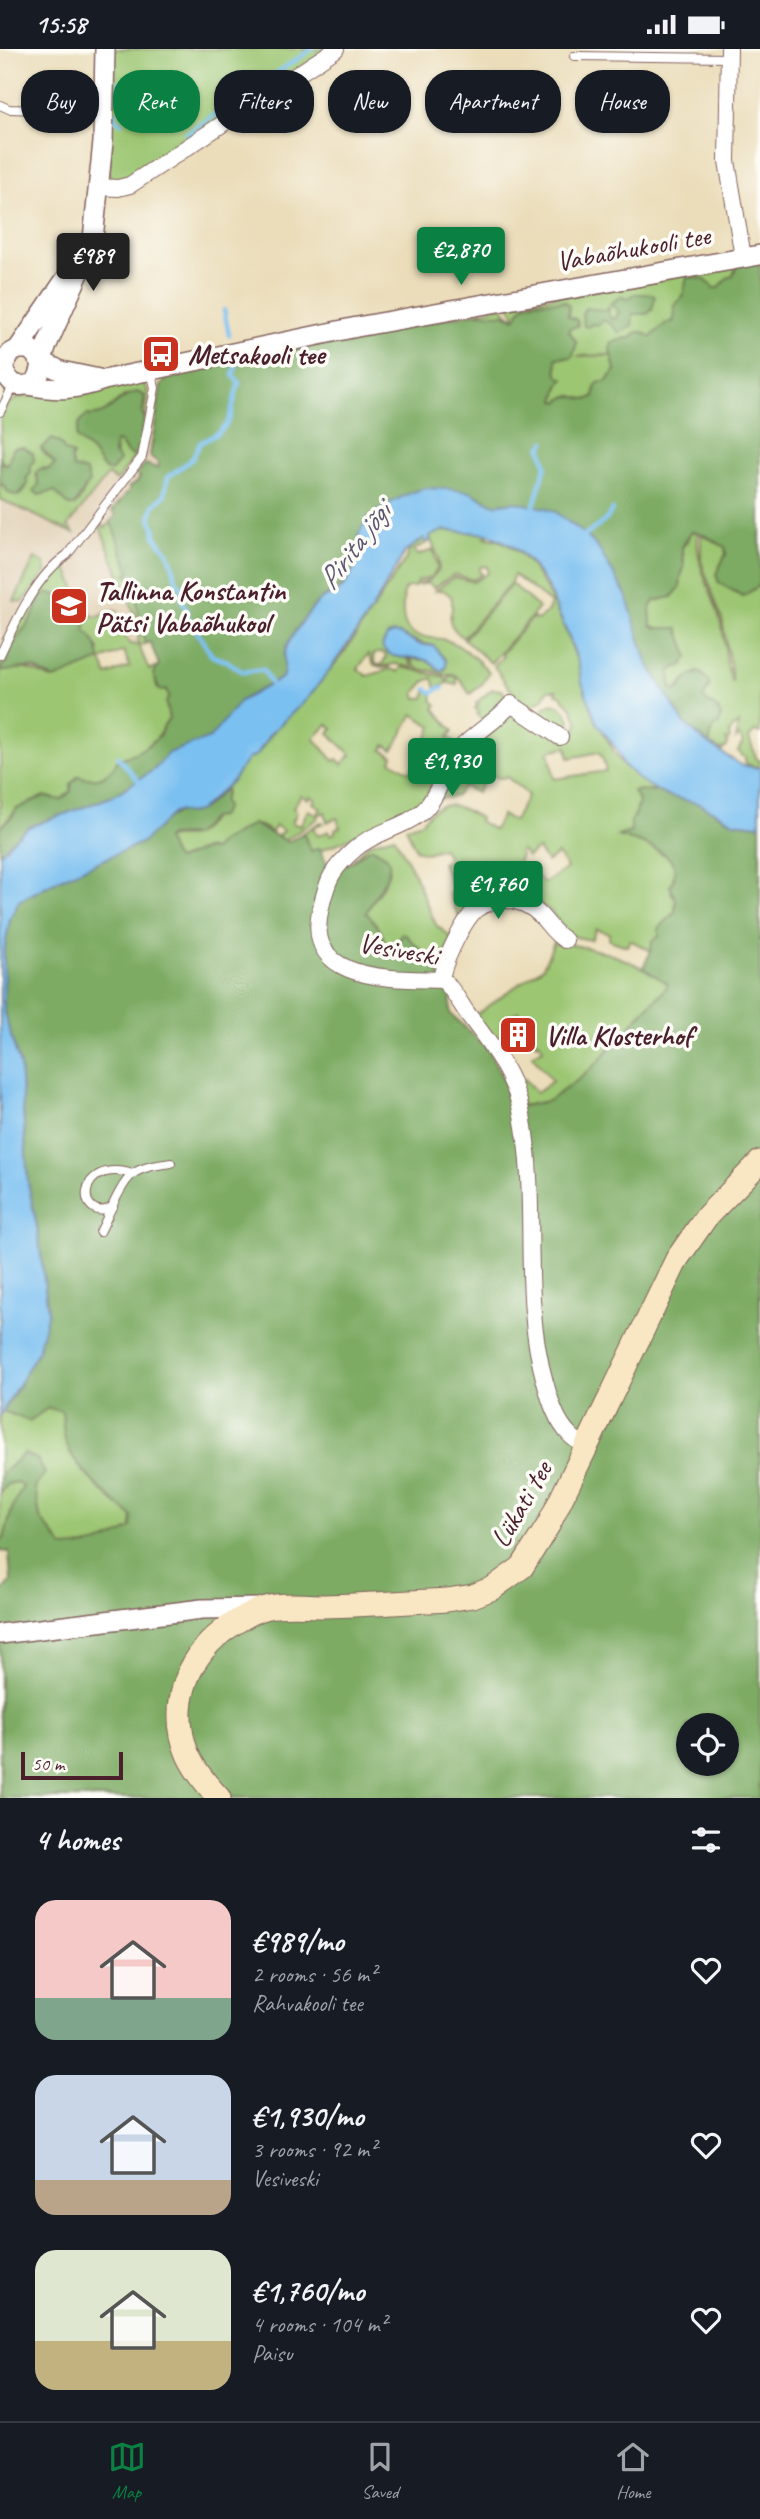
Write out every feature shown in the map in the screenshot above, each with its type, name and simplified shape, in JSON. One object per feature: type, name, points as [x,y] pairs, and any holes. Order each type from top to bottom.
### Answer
[{"type":"main road","name":"Lükati tee","points":[[266,1608],[447,1601],[473,1597],[493,1588],[522,1567],[549,1524],[681,1253],[717,1204],[760,1163]]},
{"type":"main road","points":[[219,1798],[188,1757],[182,1737],[180,1701],[186,1677],[197,1656],[215,1637],[235,1622],[266,1608]]},
{"type":"street","points":[[96,212],[61,287],[10,352],[5,365],[13,384],[38,379],[41,361],[89,251],[96,212],[99,187],[105,49]]},
{"type":"street","points":[[99,187],[118,188],[130,185],[335,49]]},
{"type":"street","points":[[729,54],[727,161],[752,256]]},
{"type":"street","name":"Vabaõhukooli tee","points":[[13,384],[71,389],[357,327],[752,256]]},
{"type":"street","points":[[10,352],[30,349],[41,361]]},
{"type":"street","name":"Vabaõhukooli tee","points":[[41,361],[66,373],[104,380]]},
{"type":"street","name":"Vesiveski","points":[[560,737],[510,704],[458,752],[422,811],[364,841],[329,876],[316,927],[320,944],[329,957],[349,969],[373,976],[440,980],[450,986],[498,1055],[518,1098],[522,1115],[527,1159],[529,1273],[540,1361],[556,1415],[572,1438],[587,1446]]},
{"type":"street","points":[[440,980],[444,964],[457,939],[473,914],[483,906],[509,899],[522,902],[538,912],[557,935],[565,940]]},
{"type":"street","name":"Lükati tee","points":[[0,1634],[202,1609],[266,1608]]},
{"type":"lane","points":[[574,56],[729,54]]},
{"type":"lane","points":[[0,105],[9,109],[104,112]]},
{"type":"lane","points":[[0,655],[27,602],[57,563],[68,555],[142,457],[155,388],[151,371]]},
{"type":"lane","points":[[0,412],[13,384]]},
{"type":"lane","points":[[100,1233],[133,1174],[144,1168],[171,1163]]},
{"type":"lane","points":[[113,1207],[105,1212],[89,1206],[86,1197],[94,1177],[105,1170],[133,1174]]},
{"type":"shaded area","name":"Tallinna Konstantin Pätsi Vabaõhukool","points":[[146,394],[165,395],[161,464],[126,509],[145,644],[100,660],[0,824],[0,399],[13,405]]},
{"type":"green space","points":[[111,49],[329,49],[298,70],[214,70],[214,126],[140,175],[116,181],[109,176]]},
{"type":"green space","points":[[760,262],[760,585],[743,596],[719,583],[716,574],[726,554],[725,547],[692,531],[682,547],[684,568],[680,587],[672,597],[654,601],[650,608],[651,625],[657,628],[678,628],[688,656],[682,666],[670,672],[671,689],[677,691],[687,679],[697,673],[701,673],[710,683],[703,699],[718,709],[721,716],[719,724],[713,728],[709,744],[684,723],[647,662],[626,595],[598,548],[586,535],[555,512],[514,502],[494,505],[481,497],[413,492],[368,518],[361,532],[353,572],[345,583],[315,605],[294,633],[285,651],[282,678],[240,701],[211,738],[168,753],[155,769],[111,797],[29,827],[0,854],[0,828],[16,809],[44,796],[61,800],[71,791],[71,784],[78,776],[92,779],[102,777],[119,759],[153,742],[169,719],[166,703],[169,696],[166,690],[160,691],[153,674],[159,665],[150,642],[145,644],[135,582],[126,574],[130,572],[111,522],[116,515],[112,511],[129,491],[129,487],[137,482],[140,477],[137,474],[145,464],[157,468],[159,466],[150,456],[161,386],[169,375],[473,313],[505,314],[515,319],[521,309],[530,303],[564,301],[569,306],[568,316],[577,320],[578,326],[570,328],[569,331],[577,343],[572,357],[556,358],[557,375],[564,379],[559,385],[555,401],[559,402],[570,396],[589,399],[594,397],[596,385],[606,382],[615,370],[610,349],[612,343],[630,339],[637,332],[651,337],[665,324],[674,321],[675,305],[683,296],[687,277],[704,279],[714,288],[719,288],[727,278],[733,276],[737,265]]},
{"type":"green space","points":[[737,265],[733,276],[727,278],[719,288],[714,288],[704,279],[687,277],[683,296],[675,305],[676,318],[651,337],[642,332],[630,339],[612,343],[611,355],[577,356],[611,356],[616,370],[594,397],[589,399],[567,396],[559,402],[555,401],[561,381],[557,375],[556,358],[572,357],[577,343],[569,331],[569,306],[564,301],[530,303],[521,309],[515,320],[505,315],[473,313],[502,306],[514,318],[508,304],[707,270],[708,275],[713,275],[713,269]]},
{"type":"green space","points":[[635,294],[652,294],[655,297],[652,310],[647,314],[633,314],[632,326],[619,333],[603,320],[599,325],[584,326],[582,315],[585,308],[609,308],[608,314],[612,319],[616,318],[619,311],[610,304],[621,296],[627,299]]},
{"type":"green space","points":[[140,381],[147,388],[145,417],[142,415],[145,396],[137,392],[124,396],[103,414],[79,423],[77,438],[92,452],[104,469],[116,456],[115,442],[120,443],[128,454],[135,456],[117,481],[108,475],[68,526],[75,534],[0,499],[0,484],[15,495],[22,494],[26,488],[27,476],[10,457],[8,464],[1,462],[0,420],[9,402],[17,398]],"holes":[[[60,443],[64,452],[69,453],[73,468],[80,470],[89,482],[78,503],[67,503],[54,491],[39,495],[35,491],[39,484],[36,474],[42,468],[49,469],[55,464],[42,451]]]},
{"type":"green space","points":[[137,392],[145,396],[142,414],[145,417],[140,445],[135,456],[128,454],[120,443],[115,442],[114,454],[120,461],[111,471],[104,469],[92,452],[76,438],[79,423],[87,415],[101,414]]},
{"type":"green space","points":[[52,439],[73,455],[73,468],[86,471],[89,482],[74,506],[70,506],[54,491],[39,495],[34,491],[39,484],[36,473],[38,470],[49,469],[55,464],[41,448]]},
{"type":"green space","points":[[23,447],[33,453],[34,461],[31,473],[26,479],[28,484],[18,496],[8,493],[5,486],[0,484],[0,455],[2,463],[8,464],[13,449]]},
{"type":"green space","points":[[111,522],[130,572],[127,573],[135,582],[145,644],[139,646],[149,670],[160,665],[154,671],[157,688],[166,690],[169,696],[166,703],[169,719],[156,739],[134,755],[119,759],[103,777],[92,779],[78,776],[71,784],[71,791],[61,800],[14,812],[0,828],[0,669],[27,669],[51,679],[99,649],[85,631],[87,612],[99,616],[117,610],[123,634],[130,644],[139,645],[136,617],[101,524],[106,528]],"holes":[[[124,651],[130,667],[107,675],[101,660]]]},
{"type":"green space","points":[[445,530],[490,534],[485,538],[503,542],[519,552],[545,586],[555,607],[578,663],[589,703],[609,743],[625,767],[658,790],[634,791],[639,801],[631,832],[619,836],[638,841],[671,858],[675,867],[671,893],[676,900],[675,912],[663,923],[659,936],[652,942],[651,951],[630,940],[627,946],[609,940],[609,933],[596,929],[591,940],[566,935],[551,911],[523,893],[521,885],[533,866],[536,870],[534,872],[544,884],[567,868],[558,854],[547,862],[538,849],[527,857],[522,850],[519,852],[521,855],[506,892],[460,920],[449,894],[454,891],[442,863],[449,860],[443,848],[426,853],[416,850],[406,827],[422,822],[442,806],[463,809],[494,830],[502,815],[514,821],[528,795],[507,777],[498,778],[489,773],[477,793],[464,786],[456,796],[439,799],[455,763],[513,711],[564,740],[574,734],[578,723],[572,708],[556,694],[557,690],[548,690],[543,699],[527,708],[522,706],[494,666],[533,617],[535,620],[543,616],[551,603],[514,575],[510,584],[463,638],[450,621],[451,596],[443,590],[435,591],[454,577],[474,582],[488,573],[487,566],[480,567],[482,574],[473,580],[454,574],[434,588],[429,583],[417,585],[430,580],[439,570],[438,557],[429,536]],"holes":[[[567,747],[569,758],[599,752],[606,771],[554,779],[549,751]]]},
{"type":"green space","points":[[692,531],[698,533],[699,558],[718,612],[733,683],[722,619],[701,561],[701,534],[725,547],[726,554],[716,574],[719,583],[743,596],[760,585],[760,733],[755,731],[749,738],[757,760],[760,760],[760,768],[746,764],[745,758],[738,751],[743,742],[739,736],[736,739],[738,723],[729,733],[730,739],[726,740],[728,744],[722,751],[709,744],[718,709],[703,699],[709,688],[705,677],[697,672],[684,680],[677,691],[671,689],[670,672],[688,656],[678,628],[657,628],[651,625],[650,608],[654,600],[674,587],[682,572],[682,547]]},
{"type":"green space","points":[[425,538],[426,543],[414,550],[418,555],[433,550],[438,568],[430,578],[418,581],[414,587],[404,590],[403,614],[406,626],[418,636],[446,640],[458,646],[489,672],[483,683],[470,694],[460,679],[454,674],[445,675],[417,669],[410,659],[427,660],[441,671],[445,669],[444,658],[432,645],[389,634],[383,644],[387,653],[408,659],[413,668],[396,664],[384,668],[374,665],[368,654],[358,669],[367,676],[391,669],[398,672],[401,667],[445,677],[446,681],[449,680],[448,675],[457,677],[457,685],[448,683],[436,688],[433,678],[425,681],[415,693],[417,698],[424,698],[427,690],[433,695],[432,700],[437,705],[434,708],[453,731],[448,737],[455,742],[449,753],[427,740],[432,727],[413,714],[393,750],[385,745],[382,750],[393,756],[391,761],[410,772],[413,767],[436,778],[423,801],[409,811],[410,814],[311,852],[303,833],[321,822],[323,823],[313,827],[317,836],[329,831],[330,835],[335,833],[335,829],[340,827],[337,818],[327,822],[325,812],[318,815],[317,819],[284,841],[278,836],[283,831],[276,826],[272,832],[259,825],[253,826],[213,850],[207,848],[177,860],[166,839],[193,836],[209,823],[221,804],[225,789],[248,759],[257,755],[278,725],[306,700],[346,650],[407,557],[410,548]],"holes":[[[384,653],[386,658],[381,665],[375,664],[373,655]],[[328,724],[333,729],[329,733],[351,755],[342,764],[337,759],[334,761],[314,738]],[[301,795],[315,799],[313,803],[321,808],[317,815],[308,810],[300,826],[292,823],[297,812],[293,808]]]},
{"type":"green space","points":[[35,558],[45,564],[46,572],[23,602],[14,601]]},
{"type":"green space","points":[[63,565],[67,568],[84,609],[69,598],[49,593],[38,603],[33,616],[10,649],[8,660],[0,669],[0,662],[24,613]]},
{"type":"green space","points":[[512,584],[539,608],[491,663],[464,639]]},
{"type":"green space","points":[[49,593],[74,601],[87,612],[85,631],[96,644],[100,660],[55,679],[32,668],[2,671],[0,669],[8,660],[10,649],[33,616],[42,596]]},
{"type":"green space","points":[[492,689],[502,690],[507,697],[484,722],[477,714],[479,712],[475,708],[478,705],[476,703]]},
{"type":"green space","points":[[551,704],[559,705],[567,714],[570,725],[566,732],[543,720],[544,708]]},
{"type":"green space","points":[[225,789],[223,802],[226,807],[220,817],[212,818],[195,835],[170,836],[166,839],[177,860],[204,850],[213,850],[222,841],[253,824],[288,842],[303,833],[311,851],[319,848],[330,869],[350,863],[370,848],[387,857],[389,870],[366,913],[379,929],[387,948],[393,949],[402,934],[406,935],[433,963],[451,997],[450,1013],[488,1049],[517,1107],[548,1101],[582,1077],[667,987],[667,983],[643,968],[652,942],[659,936],[659,928],[675,912],[676,900],[670,886],[675,875],[674,865],[660,851],[618,836],[631,832],[631,820],[639,801],[633,792],[648,791],[678,796],[702,805],[728,820],[760,825],[760,1798],[0,1798],[0,1595],[11,1581],[9,1552],[0,1551],[0,1541],[4,1539],[12,1509],[23,1486],[16,1482],[8,1484],[0,1493],[0,1475],[24,1454],[37,1459],[45,1473],[35,1487],[40,1518],[64,1548],[91,1545],[114,1537],[131,1528],[132,1516],[104,1493],[71,1453],[66,1443],[62,1411],[48,1408],[29,1421],[3,1411],[20,1384],[48,1312],[38,1232],[28,1183],[20,1066],[4,1013],[4,952],[10,919],[19,901],[58,880],[143,842],[178,811],[192,812],[209,803]]},
{"type":"green space","points":[[394,836],[411,867],[436,925],[452,938],[437,974],[427,957],[401,934],[393,949],[387,948],[379,929],[366,913],[389,870],[387,857],[370,848],[350,863],[368,844]]},
{"type":"green space","points":[[554,942],[584,947],[628,961],[667,983],[667,987],[582,1077],[548,1101],[522,1106],[517,1082],[523,1078],[537,1093],[552,1081],[532,1055],[543,1049],[539,1042],[536,1044],[525,1014],[522,1016],[519,1011],[502,1019],[504,1024],[501,1026],[506,1034],[503,1036],[512,1059],[508,1064],[473,1017],[543,967]]},
{"type":"green space","points":[[49,1407],[62,1411],[65,1439],[71,1453],[95,1483],[132,1516],[131,1528],[99,1543],[64,1549],[40,1518],[35,1487],[24,1454],[0,1475],[0,1416],[3,1411],[29,1421]]},
{"type":"green space","points":[[16,1482],[23,1486],[12,1509],[4,1539],[0,1541],[0,1493],[8,1484]]},
{"type":"water","points":[[426,488],[470,492],[494,505],[514,502],[545,508],[555,512],[586,535],[598,548],[626,595],[647,662],[684,723],[704,741],[741,765],[760,768],[760,825],[734,822],[700,804],[665,795],[638,779],[623,764],[618,751],[597,723],[569,637],[546,584],[531,563],[513,546],[489,534],[445,530],[430,536],[430,541],[426,543],[424,538],[405,552],[369,614],[328,672],[306,700],[270,734],[257,755],[248,759],[232,781],[200,810],[188,814],[178,811],[172,814],[143,842],[58,880],[19,901],[10,919],[4,952],[4,1013],[20,1066],[28,1183],[38,1232],[48,1312],[38,1351],[0,1416],[0,854],[29,827],[111,797],[155,769],[168,753],[210,738],[240,701],[282,678],[285,652],[299,626],[319,601],[344,586],[353,572],[359,536],[368,519],[386,505]]},
{"type":"water","points":[[394,633],[419,644],[434,646],[446,661],[446,667],[441,671],[422,659],[397,657],[386,652],[382,646],[387,636]]},
{"type":"waterway","points":[[186,134],[312,49]]},
{"type":"waterway","points":[[224,310],[229,335]]},
{"type":"waterway","points":[[237,363],[233,375],[239,383],[226,425],[200,443],[192,459],[168,477],[164,496],[154,505],[150,519],[155,528],[156,539],[170,556],[177,583],[182,587],[182,601],[188,617],[212,656],[227,661],[243,672],[263,669],[271,684]]},
{"type":"waterway","points":[[534,505],[546,465],[541,448],[545,442]]},
{"type":"waterway","points":[[586,535],[606,520],[612,510]]},
{"type":"waterway","points":[[427,689],[433,693],[443,688]]},
{"type":"waterway","points":[[118,757],[138,780]]},
{"type":"place","name":"Metsakooli tee","points":[[161,354]]},
{"type":"place","name":"Tallinna Konstantin Pätsi Vabaõhukool","points":[[69,606]]},
{"type":"place","name":"Villa Klosterhof","points":[[518,1035]]},
{"type":"water label","name":"Pirita jõgi","points":[[354,546]]}]
